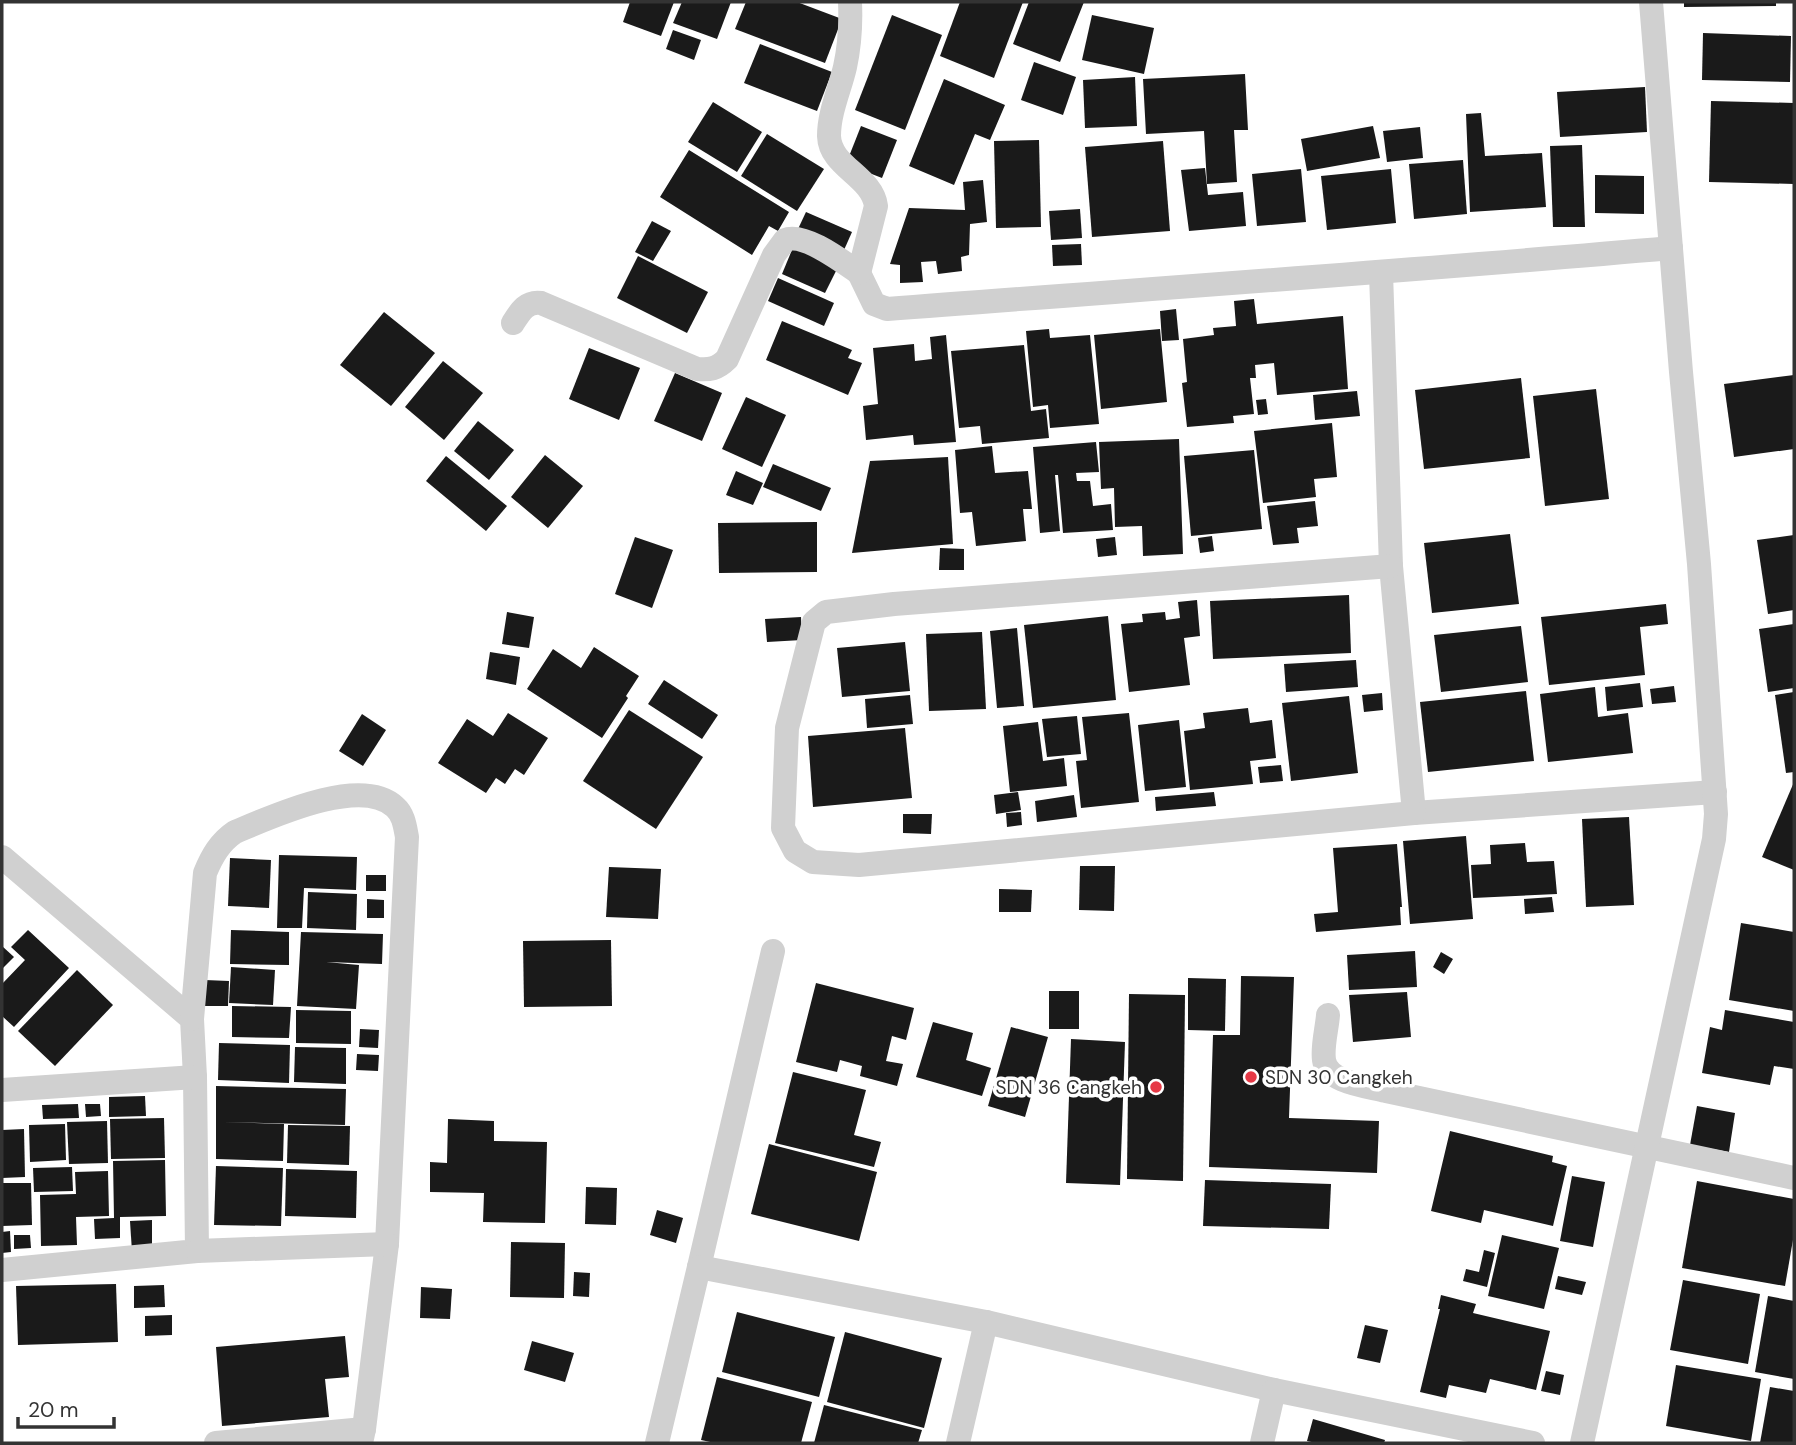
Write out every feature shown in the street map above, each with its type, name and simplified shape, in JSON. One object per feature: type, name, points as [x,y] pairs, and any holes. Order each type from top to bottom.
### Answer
[{"type":"street","points":[[850,2],[851,31],[829,138],[838,157],[868,186],[875,198],[876,206],[859,274]]},
{"type":"street","points":[[1582,1443],[1714,839],[1715,792],[1699,564],[1651,2]]},
{"type":"street","points":[[513,323],[530,303],[541,303],[697,369],[711,370],[727,359],[774,256],[785,240],[797,238],[829,253],[859,274],[874,304],[887,309],[1381,273],[1671,248]]},
{"type":"street","points":[[1381,273],[1391,565],[1414,813]]},
{"type":"street","points":[[1391,565],[894,604],[826,612],[814,622],[788,728],[783,828],[795,851],[813,862],[859,865],[1414,813],[1715,792]]},
{"type":"street","points":[[197,1251],[192,1019],[205,873],[210,860],[226,838],[235,832],[308,802],[366,795],[382,799],[395,807],[404,820],[407,837],[387,1244],[362,1436],[216,1443]]},
{"type":"street","points":[[2,857],[192,1019]]},
{"type":"street","points":[[657,1443],[773,951]]},
{"type":"street","points":[[1328,1015],[1324,1061],[1337,1078],[1386,1091],[1794,1178]]},
{"type":"street","points":[[2,1090],[195,1076]]},
{"type":"street","points":[[2,1270],[197,1251],[387,1244]]},
{"type":"street","points":[[699,1267],[986,1322],[1274,1390],[1533,1443]]},
{"type":"street","points":[[958,1443],[986,1322]]},
{"type":"street","points":[[1262,1443],[1274,1390]]},
{"type":"building","points":[[630,2],[674,2],[661,36],[623,22]]},
{"type":"building","points":[[682,2],[731,2],[717,39],[673,23]]},
{"type":"building","points":[[746,2],[797,2],[842,19],[825,63],[735,29]]},
{"type":"building","points":[[960,2],[1023,2],[994,78],[940,56]]},
{"type":"building","points":[[1029,2],[1084,2],[1060,62],[1013,44]]},
{"type":"building","points":[[1684,2],[1776,2],[1776,6],[1684,7]]},
{"type":"building","points":[[892,15],[942,35],[905,130],[855,110]]},
{"type":"building","points":[[1092,15],[1154,28],[1144,74],[1082,60]]},
{"type":"building","points":[[673,30],[701,40],[694,60],[666,49]]},
{"type":"building","points":[[1703,33],[1791,36],[1790,82],[1702,80]]},
{"type":"building","points":[[760,44],[832,72],[817,111],[744,83]]},
{"type":"building","points":[[1034,62],[1076,77],[1063,115],[1021,100]]},
{"type":"building","points":[[1245,74],[1248,130],[1234,130],[1237,182],[1207,184],[1204,131],[1146,134],[1143,79]]},
{"type":"building","points":[[1135,77],[1137,126],[1085,128],[1083,80]]},
{"type":"building","points":[[944,79],[1005,105],[990,140],[975,134],[954,185],[909,166]]},
{"type":"building","points":[[1645,87],[1647,132],[1560,137],[1557,92]]},
{"type":"building","points":[[1711,101],[1794,103],[1794,184],[1709,182]]},
{"type":"building","points":[[713,102],[762,132],[737,172],[688,142]]},
{"type":"building","points":[[1481,113],[1485,156],[1542,153],[1546,207],[1470,212],[1466,114]]},
{"type":"building","points":[[861,126],[897,140],[882,178],[846,164]]},
{"type":"building","points":[[1373,126],[1380,158],[1307,171],[1301,139]]},
{"type":"building","points":[[1420,127],[1423,158],[1387,162],[1383,131]]},
{"type":"building","points":[[767,134],[824,169],[797,211],[741,176]]},
{"type":"building","points":[[1039,140],[1041,227],[996,228],[994,141]]},
{"type":"building","points":[[1163,141],[1170,231],[1092,237],[1085,147]]},
{"type":"building","points":[[1582,145],[1585,227],[1553,227],[1550,146]]},
{"type":"building","points":[[689,150],[789,212],[778,231],[769,226],[752,255],[660,197]]},
{"type":"building","points":[[1463,160],[1467,214],[1414,219],[1409,164]]},
{"type":"building","points":[[1205,168],[1208,195],[1243,192],[1246,226],[1189,231],[1181,170]]},
{"type":"building","points":[[1301,169],[1306,222],[1257,226],[1252,174]]},
{"type":"building","points":[[1391,169],[1396,223],[1327,230],[1321,176]]},
{"type":"building","points":[[1595,175],[1644,176],[1644,214],[1595,213]]},
{"type":"building","points":[[983,180],[987,222],[970,224],[969,255],[961,257],[962,271],[938,274],[936,261],[921,262],[923,282],[900,283],[900,265],[890,264],[909,208],[965,210],[963,182]]},
{"type":"building","points":[[1080,209],[1082,238],[1051,240],[1049,211]]},
{"type":"building","points":[[806,212],[852,232],[844,250],[798,229]]},
{"type":"building","points":[[652,221],[671,231],[653,261],[635,252]]},
{"type":"building","points":[[1081,244],[1082,265],[1053,266],[1052,245]]},
{"type":"building","points":[[794,245],[839,265],[825,293],[782,274]]},
{"type":"building","points":[[638,256],[708,292],[687,333],[617,298]]},
{"type":"building","points":[[778,278],[834,303],[824,326],[768,301]]},
{"type":"building","points":[[1254,299],[1257,324],[1343,316],[1348,389],[1277,395],[1274,363],[1255,365],[1256,378],[1250,378],[1254,414],[1233,416],[1234,423],[1187,427],[1182,383],[1187,382],[1183,339],[1214,335],[1213,328],[1236,326],[1234,301]]},
{"type":"building","points":[[1176,309],[1179,340],[1162,341],[1160,311]]},
{"type":"building","points":[[384,312],[435,353],[391,406],[340,365]]},
{"type":"building","points":[[782,321],[852,350],[848,358],[862,363],[848,395],[766,360]]},
{"type":"building","points":[[1049,329],[1050,338],[1090,335],[1099,424],[1050,428],[1048,405],[1033,407],[1026,331]]},
{"type":"building","points":[[1160,329],[1167,402],[1101,409],[1094,335]]},
{"type":"building","points":[[946,335],[956,442],[914,445],[913,435],[866,440],[863,406],[878,404],[873,348],[914,344],[915,361],[932,359],[930,337]]},
{"type":"building","points":[[1024,345],[1031,411],[1046,409],[1049,438],[982,444],[980,426],[959,428],[951,351]]},
{"type":"building","points":[[589,348],[640,368],[619,420],[569,399]]},
{"type":"building","points":[[443,361],[483,393],[444,440],[405,407]]},
{"type":"building","points":[[675,373],[722,393],[702,441],[654,421]]},
{"type":"building","points":[[1794,375],[1794,449],[1734,457],[1724,384]]},
{"type":"building","points":[[1521,378],[1530,458],[1424,469],[1415,390]]},
{"type":"building","points":[[1596,389],[1609,499],[1545,506],[1533,396]]},
{"type":"building","points":[[1357,391],[1360,416],[1315,420],[1313,395]]},
{"type":"building","points":[[746,397],[786,415],[762,467],[722,449]]},
{"type":"building","points":[[1266,399],[1268,414],[1258,415],[1256,400]]},
{"type":"building","points":[[478,421],[514,450],[489,480],[454,451]]},
{"type":"building","points":[[1332,423],[1337,477],[1314,479],[1316,497],[1263,503],[1254,431]]},
{"type":"building","points":[[1179,439],[1183,554],[1143,556],[1142,526],[1115,527],[1114,488],[1101,489],[1099,442]]},
{"type":"building","points":[[1096,442],[1099,472],[1076,473],[1077,481],[1090,481],[1093,506],[1111,504],[1113,530],[1063,533],[1058,475],[1055,475],[1060,531],[1040,533],[1033,447]]},
{"type":"building","points":[[992,446],[995,473],[1028,471],[1032,509],[1023,509],[1026,541],[976,546],[972,512],[960,513],[955,450]]},
{"type":"building","points":[[1254,450],[1262,529],[1191,536],[1184,456]]},
{"type":"building","points":[[545,455],[583,486],[548,528],[511,497]]},
{"type":"building","points":[[446,456],[507,506],[486,531],[426,481]]},
{"type":"building","points":[[948,457],[953,544],[852,553],[870,461]]},
{"type":"building","points":[[773,464],[831,488],[821,511],[763,487]]},
{"type":"building","points":[[736,471],[763,483],[753,505],[726,495]]},
{"type":"building","points":[[1315,501],[1318,526],[1297,528],[1299,543],[1273,545],[1267,506]]},
{"type":"building","points":[[817,522],[817,572],[719,573],[718,523]]},
{"type":"building","points":[[1510,534],[1519,604],[1432,613],[1424,543]]},
{"type":"building","points":[[1794,535],[1794,610],[1768,614],[1757,540]]},
{"type":"building","points":[[1212,536],[1214,551],[1200,553],[1198,538]]},
{"type":"building","points":[[635,537],[673,550],[652,608],[615,594]]},
{"type":"building","points":[[1115,537],[1117,555],[1098,557],[1096,539]]},
{"type":"building","points":[[940,548],[964,549],[964,570],[939,570]]},
{"type":"building","points":[[1349,595],[1351,653],[1213,659],[1210,601]]},
{"type":"building","points":[[1197,600],[1200,636],[1184,638],[1190,685],[1129,692],[1121,624],[1143,622],[1142,614],[1165,612],[1166,620],[1180,618],[1178,602]]},
{"type":"building","points":[[1666,604],[1668,624],[1640,627],[1645,675],[1549,685],[1541,617]]},
{"type":"building","points":[[507,612],[534,617],[529,648],[502,644]]},
{"type":"building","points":[[1108,616],[1116,700],[1033,708],[1024,625]]},
{"type":"building","points":[[801,617],[802,640],[767,642],[765,619]]},
{"type":"building","points":[[1794,624],[1794,688],[1768,692],[1759,629]]},
{"type":"building","points":[[1521,626],[1528,682],[1441,692],[1434,635]]},
{"type":"building","points":[[1017,628],[1024,706],[997,708],[990,631]]},
{"type":"building","points":[[982,632],[986,709],[929,711],[926,634]]},
{"type":"building","points":[[905,642],[910,691],[842,697],[837,648]]},
{"type":"building","points":[[594,647],[639,676],[602,738],[527,689],[553,649],[581,668]]},
{"type":"building","points":[[490,652],[520,657],[516,685],[486,679]]},
{"type":"building","points":[[1356,660],[1358,687],[1286,692],[1284,664]]},
{"type":"building","points":[[664,680],[718,715],[702,739],[648,704]]},
{"type":"building","points":[[1640,683],[1643,707],[1607,711],[1605,687]]},
{"type":"building","points":[[1674,686],[1676,702],[1652,704],[1650,689]]},
{"type":"building","points":[[1595,687],[1598,717],[1628,713],[1633,753],[1548,762],[1540,694]]},
{"type":"building","points":[[1526,691],[1534,761],[1428,772],[1420,702]]},
{"type":"building","points":[[1794,692],[1794,772],[1786,773],[1775,695]]},
{"type":"building","points":[[1382,693],[1383,710],[1364,712],[1362,695]]},
{"type":"building","points":[[910,695],[913,724],[867,728],[865,699]]},
{"type":"building","points":[[1349,696],[1358,773],[1291,781],[1282,703]]},
{"type":"building","points":[[1248,708],[1250,723],[1272,720],[1276,758],[1250,761],[1253,784],[1190,790],[1184,731],[1205,728],[1203,713]]},
{"type":"building","points":[[629,710],[703,757],[656,829],[583,781]]},
{"type":"building","points":[[508,713],[548,738],[524,775],[515,769],[505,784],[496,778],[486,793],[438,763],[467,719],[493,736]]},
{"type":"building","points":[[1129,713],[1139,802],[1081,808],[1076,761],[1087,760],[1082,717]]},
{"type":"building","points":[[362,714],[386,730],[363,766],[339,751]]},
{"type":"building","points":[[1077,716],[1081,754],[1047,757],[1042,719]]},
{"type":"building","points":[[1179,720],[1186,787],[1145,791],[1138,725]]},
{"type":"building","points":[[1038,722],[1043,761],[1064,758],[1067,786],[1010,792],[1003,726]]},
{"type":"building","points":[[905,728],[912,798],[813,807],[808,736]]},
{"type":"building","points":[[1281,765],[1283,781],[1260,783],[1258,767]]},
{"type":"building","points":[[1794,782],[1794,870],[1762,857]]},
{"type":"building","points":[[1018,792],[1021,810],[996,814],[994,795]]},
{"type":"building","points":[[1214,792],[1216,806],[1156,811],[1155,797]]},
{"type":"building","points":[[1074,795],[1077,817],[1037,822],[1035,801]]},
{"type":"building","points":[[1021,812],[1022,825],[1007,827],[1006,813]]},
{"type":"building","points":[[903,814],[932,814],[931,834],[903,833]]},
{"type":"building","points":[[1629,817],[1634,905],[1586,907],[1582,819]]},
{"type":"building","points":[[1466,836],[1473,919],[1410,924],[1403,841]]},
{"type":"building","points":[[1525,843],[1527,862],[1554,861],[1557,894],[1473,898],[1471,865],[1491,864],[1490,845]]},
{"type":"building","points":[[1397,844],[1401,925],[1316,932],[1314,914],[1338,912],[1333,848]]},
{"type":"building","points":[[279,855],[357,857],[356,890],[304,888],[302,928],[277,928]]},
{"type":"building","points":[[230,858],[271,860],[269,908],[228,906]]},
{"type":"building","points":[[1080,866],[1115,866],[1114,911],[1079,910]]},
{"type":"building","points":[[609,867],[661,869],[658,919],[606,917]]},
{"type":"building","points":[[366,875],[386,875],[386,891],[366,891]]},
{"type":"building","points":[[999,889],[1032,890],[1031,912],[999,912]]},
{"type":"building","points":[[308,892],[357,894],[356,930],[307,928]]},
{"type":"building","points":[[1552,897],[1554,912],[1525,914],[1524,899]]},
{"type":"building","points":[[367,899],[384,900],[384,918],[367,918]]},
{"type":"building","points":[[1741,923],[1794,932],[1794,1011],[1729,1000]]},
{"type":"building","points":[[28,930],[69,968],[14,1027],[2,1016],[2,984],[25,960],[11,947]]},
{"type":"building","points":[[231,930],[289,932],[289,965],[230,964]]},
{"type":"building","points":[[301,932],[383,934],[382,964],[326,962],[359,965],[356,1009],[297,1006]]},
{"type":"building","points":[[611,940],[612,1006],[524,1007],[523,941]]},
{"type":"building","points":[[2,946],[14,957],[2,969]]},
{"type":"building","points":[[1415,951],[1417,987],[1349,990],[1347,955]]},
{"type":"building","points":[[1441,952],[1453,959],[1444,974],[1433,967]]},
{"type":"building","points":[[231,967],[275,970],[273,1005],[229,1003]]},
{"type":"building","points":[[77,970],[113,1005],[55,1066],[18,1031]]},
{"type":"building","name":"SDN 30 Cangkeh","points":[[1241,976],[1294,977],[1289,1118],[1379,1121],[1377,1173],[1209,1167],[1213,1035],[1240,1035]]},
{"type":"building","name":"SDN 30 Cangkeh","points":[[1188,978],[1226,979],[1225,1031],[1188,1030]]},
{"type":"building","points":[[205,980],[229,981],[228,1006],[204,1006]]},
{"type":"building","points":[[816,983],[914,1008],[906,1040],[892,1036],[886,1061],[903,1064],[897,1086],[860,1076],[862,1066],[840,1060],[837,1072],[796,1062]]},
{"type":"building","points":[[1049,991],[1079,991],[1079,1029],[1049,1029]]},
{"type":"building","points":[[1407,992],[1411,1037],[1353,1042],[1349,995]]},
{"type":"building","name":"SDN 36 Cangkeh","points":[[1129,994],[1185,995],[1183,1181],[1127,1179]]},
{"type":"building","points":[[232,1006],[291,1007],[289,1038],[232,1037]]},
{"type":"building","points":[[296,1010],[351,1011],[351,1044],[296,1043]]},
{"type":"building","points":[[1725,1010],[1794,1022],[1794,1069],[1774,1066],[1770,1085],[1702,1073],[1710,1027],[1722,1030]]},
{"type":"building","points":[[933,1022],[973,1033],[966,1060],[991,1068],[982,1096],[916,1077]]},
{"type":"building","points":[[1011,1027],[1048,1037],[1025,1117],[988,1106]]},
{"type":"building","points":[[360,1029],[379,1030],[378,1048],[359,1047]]},
{"type":"building","name":"SDN 36 Cangkeh","points":[[1071,1039],[1125,1042],[1120,1185],[1066,1183]]},
{"type":"building","points":[[219,1043],[290,1045],[289,1083],[218,1080]]},
{"type":"building","points":[[295,1047],[346,1048],[346,1084],[294,1082]]},
{"type":"building","points":[[357,1054],[379,1055],[378,1071],[356,1070]]},
{"type":"building","points":[[793,1072],[866,1090],[854,1135],[881,1142],[874,1167],[775,1143]]},
{"type":"building","points":[[216,1086],[346,1089],[345,1125],[221,1122],[284,1124],[283,1161],[216,1159]]},
{"type":"building","points":[[145,1096],[146,1116],[109,1117],[109,1097]]},
{"type":"building","points":[[78,1104],[79,1118],[43,1119],[42,1105]]},
{"type":"building","points":[[85,1104],[100,1104],[101,1116],[86,1117]]},
{"type":"building","points":[[1697,1106],[1735,1113],[1729,1152],[1690,1145]]},
{"type":"building","points":[[164,1118],[165,1158],[111,1159],[110,1119]]},
{"type":"building","points":[[448,1119],[494,1121],[494,1141],[547,1142],[545,1223],[483,1222],[484,1193],[430,1192],[430,1162],[447,1163]]},
{"type":"building","points":[[107,1121],[108,1163],[69,1164],[67,1122]]},
{"type":"building","points":[[65,1124],[66,1160],[30,1162],[29,1125]]},
{"type":"building","points":[[288,1125],[350,1126],[349,1165],[287,1163]]},
{"type":"building","points":[[24,1129],[25,1177],[2,1178],[2,1130]]},
{"type":"building","points":[[1450,1131],[1553,1156],[1552,1162],[1567,1166],[1553,1226],[1484,1210],[1481,1223],[1431,1211]]},
{"type":"building","points":[[769,1144],[877,1172],[859,1241],[751,1214]]},
{"type":"building","points":[[165,1160],[166,1216],[120,1217],[120,1238],[95,1239],[94,1219],[114,1218],[113,1161]]},
{"type":"building","points":[[216,1166],[283,1168],[281,1226],[214,1225]]},
{"type":"building","points":[[72,1167],[73,1191],[34,1192],[33,1168]]},
{"type":"building","points":[[286,1169],[357,1171],[356,1218],[285,1216]]},
{"type":"building","points":[[108,1171],[109,1216],[76,1217],[77,1245],[41,1246],[40,1195],[76,1194],[75,1172]]},
{"type":"building","points":[[1572,1176],[1605,1182],[1593,1247],[1560,1241]]},
{"type":"building","points":[[1205,1180],[1331,1184],[1329,1229],[1203,1226]]},
{"type":"building","points":[[1697,1181],[1794,1199],[1794,1234],[1785,1286],[1682,1268]]},
{"type":"building","points":[[2,1183],[31,1183],[32,1225],[2,1226]]},
{"type":"building","points":[[586,1187],[617,1188],[616,1225],[585,1224]]},
{"type":"building","points":[[657,1210],[683,1218],[676,1243],[650,1235]]},
{"type":"building","points":[[152,1220],[152,1251],[132,1252],[130,1221]]},
{"type":"building","points":[[10,1231],[11,1252],[2,1253],[2,1232]]},
{"type":"building","points":[[14,1235],[30,1235],[31,1248],[14,1249]]},
{"type":"building","points":[[1502,1235],[1559,1248],[1544,1309],[1488,1296]]},
{"type":"building","points":[[511,1242],[565,1243],[564,1298],[510,1297]]},
{"type":"building","points":[[1484,1250],[1495,1253],[1487,1287],[1463,1281],[1466,1269],[1479,1272]]},
{"type":"building","points":[[574,1272],[590,1273],[589,1297],[573,1296]]},
{"type":"building","points":[[1558,1276],[1586,1282],[1582,1295],[1555,1289]]},
{"type":"building","points":[[1683,1280],[1760,1294],[1748,1364],[1670,1350]]},
{"type":"building","points":[[116,1284],[118,1342],[18,1345],[16,1286]]},
{"type":"building","points":[[164,1285],[165,1307],[134,1308],[134,1286]]},
{"type":"building","points":[[421,1287],[452,1289],[450,1319],[420,1318]]},
{"type":"building","points":[[1441,1295],[1476,1304],[1473,1313],[1550,1331],[1536,1390],[1490,1379],[1486,1393],[1449,1385],[1446,1398],[1420,1392]]},
{"type":"building","points":[[1768,1296],[1794,1301],[1794,1379],[1755,1372]]},
{"type":"building","points":[[737,1312],[835,1337],[819,1397],[722,1372]]},
{"type":"building","points":[[172,1315],[172,1335],[145,1336],[145,1316]]},
{"type":"building","points":[[1365,1325],[1388,1330],[1380,1363],[1357,1358]]},
{"type":"building","points":[[845,1332],[942,1358],[924,1428],[827,1402]]},
{"type":"building","points":[[345,1336],[349,1377],[325,1379],[329,1417],[222,1426],[216,1347]]},
{"type":"building","points":[[532,1341],[574,1353],[565,1382],[524,1370]]},
{"type":"building","points":[[1676,1365],[1761,1379],[1751,1441],[1666,1426]]},
{"type":"building","points":[[1546,1371],[1564,1375],[1560,1395],[1541,1391]]},
{"type":"building","points":[[717,1377],[812,1402],[801,1443],[715,1443],[701,1440]]},
{"type":"building","points":[[1770,1387],[1794,1391],[1794,1443],[1760,1443]]},
{"type":"building","points":[[824,1405],[922,1430],[918,1443],[814,1443]]},
{"type":"building","points":[[1313,1419],[1385,1440],[1384,1443],[1307,1441]]},
{"type":"place","name":"SDN 30 Cangkeh","points":[[1251,1077]]},
{"type":"place","name":"SDN 36 Cangkeh","points":[[1156,1087]]}]
